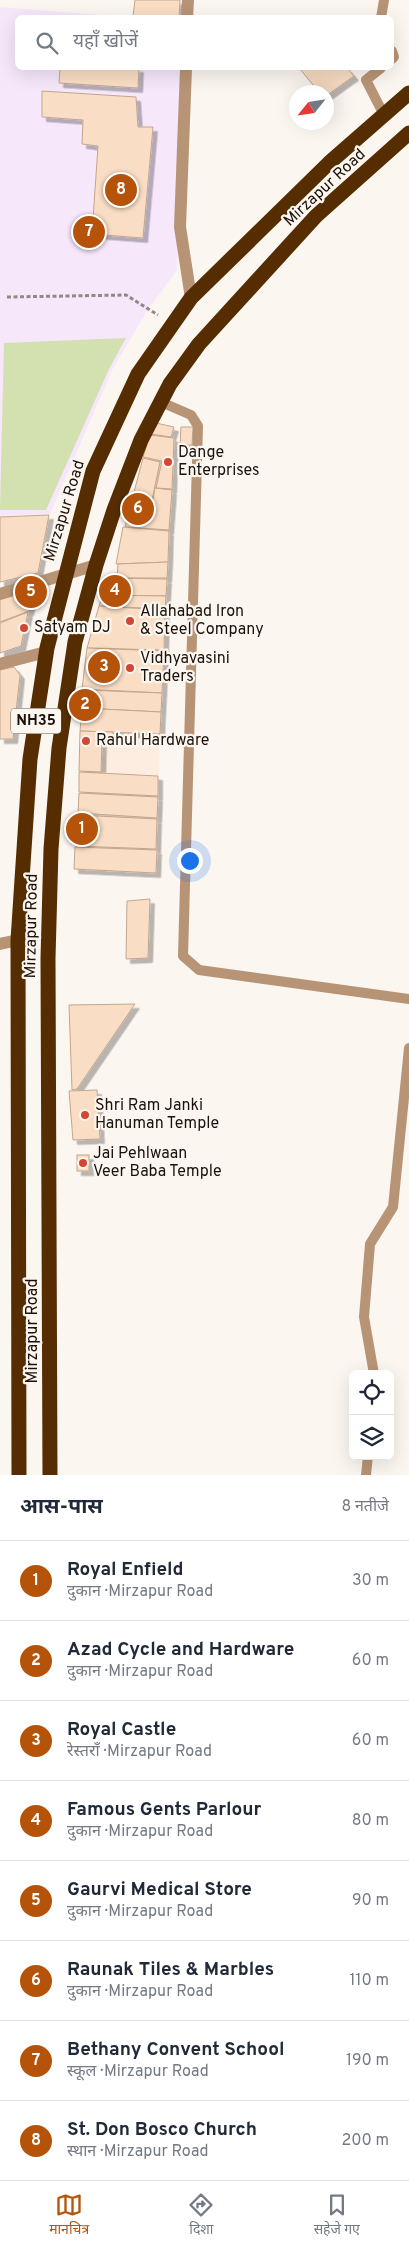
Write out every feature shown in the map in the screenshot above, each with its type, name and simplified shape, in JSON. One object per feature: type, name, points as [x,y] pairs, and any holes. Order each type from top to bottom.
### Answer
[{"type":"highway","name":"Mirzapur Road","points":[[19,1475],[20,1204],[18,940],[30,759],[46,652],[93,471],[138,374],[191,298],[329,163],[409,93]]},
{"type":"highway","name":"Mirzapur Road","points":[[50,1475],[48,958],[52,848],[59,748],[75,642],[96,565],[114,510],[138,449],[170,384],[199,344],[316,216],[409,133]]},
{"type":"street","points":[[188,0],[188,15]]},
{"type":"street","points":[[186,70],[180,227],[191,298]]},
{"type":"street","points":[[0,594],[96,565]]},
{"type":"street","points":[[0,664],[46,652]]},
{"type":"street","points":[[0,944],[18,940]]},
{"type":"lane","points":[[381,15],[384,0]]},
{"type":"lane","points":[[378,70],[366,80],[384,115]]},
{"type":"lane","points":[[161,402],[191,415],[198,426],[182,956],[199,970],[409,999]]},
{"type":"lane","points":[[373,1370],[364,1317],[370,1244],[393,1207],[409,1048]]},
{"type":"lane","points":[[366,1475],[368,1460]]},
{"type":"path","points":[[7,296],[126,294],[149,308]]},
{"type":"shaded area","points":[[0,7],[100,15],[15,15],[15,70],[180,70],[177,270],[149,308],[113,368],[50,514],[0,516]]},
{"type":"shaded area","points":[[80,731],[160,735],[159,775],[79,772]]},
{"type":"green space","points":[[126,338],[109,369],[46,510],[0,510],[4,343]]},
{"type":"building","points":[[135,0],[180,0],[179,15],[133,15]]},
{"type":"building","points":[[60,70],[139,70],[138,88],[59,83]]},
{"type":"building","points":[[301,70],[349,70],[354,76],[334,90],[334,85],[313,85]]},
{"type":"building","points":[[42,91],[136,97],[138,127],[153,127],[143,238],[92,234],[98,146],[82,144],[83,120],[42,117]]},
{"type":"building","points":[[156,423],[174,427],[171,437],[151,434]]},
{"type":"building","points":[[181,427],[193,427],[192,445],[180,445]]},
{"type":"building","name":"Dange Enterprises","points":[[150,435],[174,438],[172,489],[156,488],[162,461],[143,457]]},
{"type":"building","points":[[143,458],[160,462],[152,500],[133,496]]},
{"type":"building","points":[[155,488],[172,490],[169,530],[125,527],[133,497],[153,500]]},
{"type":"building","points":[[49,515],[38,573],[0,582],[0,517]]},
{"type":"building","points":[[123,527],[169,531],[168,562],[116,564]]},
{"type":"building","points":[[168,562],[167,578],[117,578],[118,564]]},
{"type":"building","points":[[109,578],[167,579],[166,596],[104,595]]},
{"type":"building","points":[[35,586],[29,611],[0,622],[0,597]]},
{"type":"building","points":[[103,595],[166,596],[165,609],[99,606]]},
{"type":"building","name":"Allahabad Iron & Steel Company","points":[[99,606],[165,610],[164,650],[87,648]]},
{"type":"building","points":[[28,612],[21,646],[0,653],[0,623]]},
{"type":"building","points":[[87,648],[164,651],[162,693],[82,689]]},
{"type":"building","points":[[14,667],[20,675],[13,739],[0,739],[0,670]]},
{"type":"building","points":[[83,690],[162,693],[161,712],[81,708]]},
{"type":"building","points":[[82,708],[161,712],[160,734],[80,731]]},
{"type":"building","points":[[80,731],[113,732],[113,741],[102,740],[101,772],[79,771]]},
{"type":"building","points":[[79,772],[158,776],[158,796],[79,792]]},
{"type":"building","points":[[79,793],[158,797],[157,818],[78,813]]},
{"type":"building","points":[[77,815],[157,819],[156,849],[75,846]]},
{"type":"building","points":[[75,847],[157,850],[156,873],[74,869]]},
{"type":"building","points":[[150,899],[148,958],[126,959],[127,901]]},
{"type":"building","points":[[135,1004],[77,1089],[72,1090],[69,1005]]},
{"type":"building","name":"Shri Ram Janki Hanuman Temple","points":[[97,1090],[100,1139],[73,1140],[69,1091]]},
{"type":"building","name":"Jai Pehlwaan Veer Baba Temple","points":[[77,1155],[89,1155],[89,1171],[77,1171]]},
{"type":"place","name":"St. Don Bosco Church","points":[[121,190]]},
{"type":"place","name":"Bethany Convent School","points":[[89,232]]},
{"type":"place","name":"Dange Enterprises","points":[[168,462]]},
{"type":"place","name":"Raunak Tiles & Marbles","points":[[138,509]]},
{"type":"place","name":"Famous Gents Parlour","points":[[115,591]]},
{"type":"place","name":"Gaurvi Medical Store","points":[[31,592]]},
{"type":"place","name":"Allahabad Iron & Steel Company","points":[[130,621]]},
{"type":"place","name":"Satyam DJ","points":[[24,628]]},
{"type":"place","name":"Royal Castle","points":[[104,667]]},
{"type":"place","name":"Vidhyavasini Traders","points":[[130,668]]},
{"type":"place","name":"Azad Cycle and Hardware","points":[[85,705]]},
{"type":"place","name":"Rahul Hardware","points":[[86,741]]},
{"type":"place","name":"Royal Enfield","points":[[82,829]]},
{"type":"place","name":"Shri Ram Janki Hanuman Temple","points":[[85,1115]]},
{"type":"place","name":"Jai Pehlwaan Veer Baba Temple","points":[[83,1163]]}]
